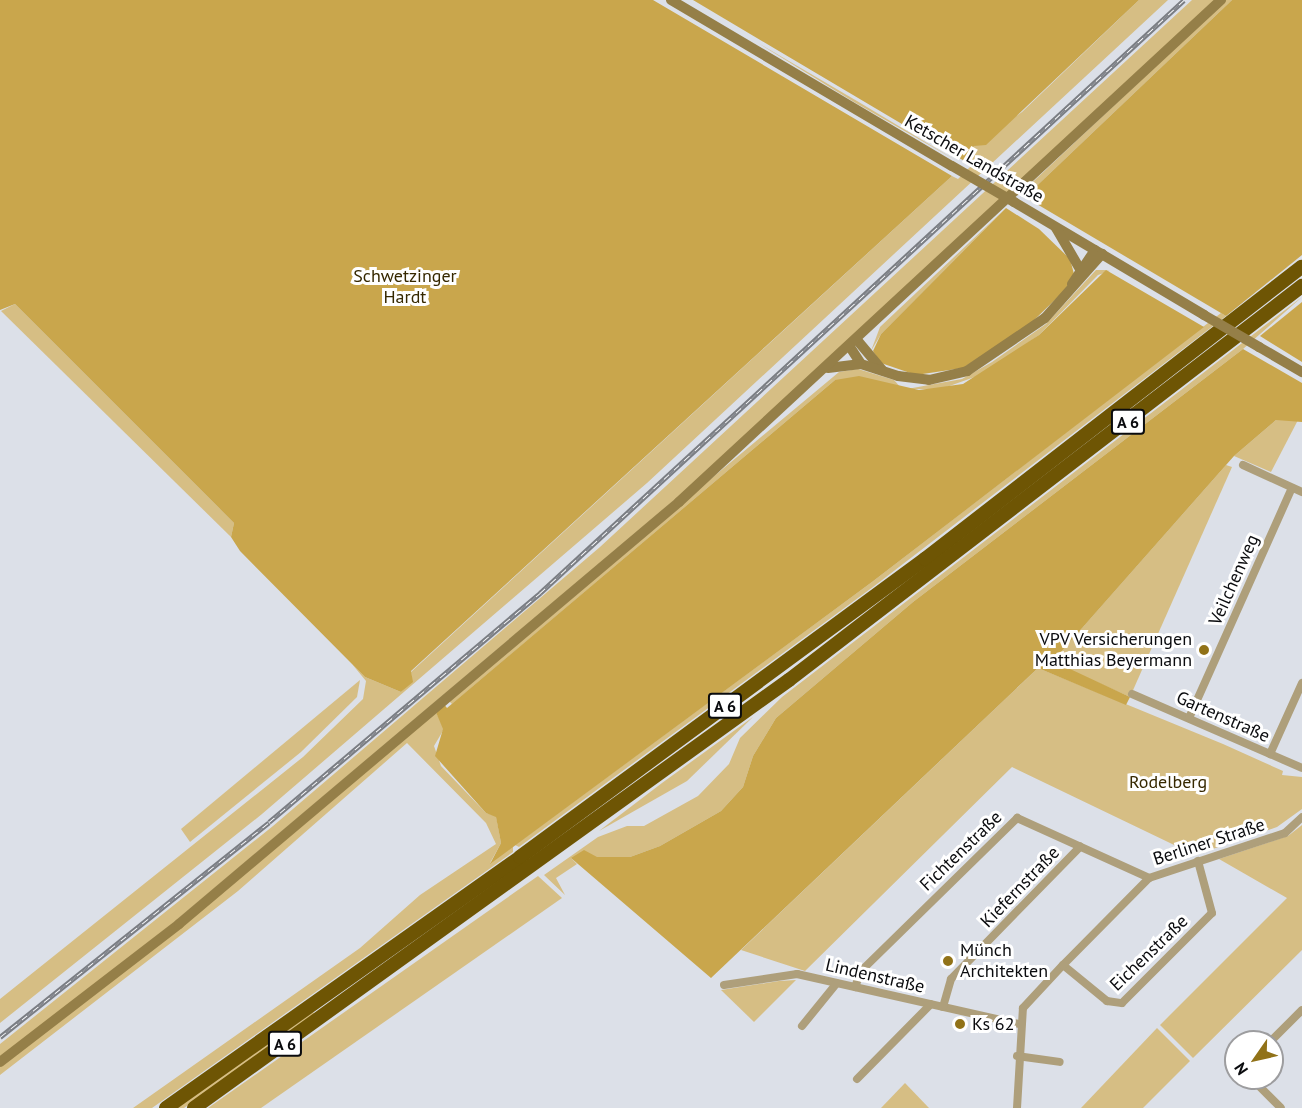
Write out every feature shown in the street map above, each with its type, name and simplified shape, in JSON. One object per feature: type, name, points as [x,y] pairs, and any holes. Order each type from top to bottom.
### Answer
[{"type":"highway","name":"A 6","points":[[166,1108],[523,855],[933,552],[1302,267]]},
{"type":"highway","name":"A 6","points":[[194,1108],[534,866],[953,556],[1302,286]]},
{"type":"main road","name":"Ketscher Landstraße","points":[[671,0],[1302,372]]},
{"type":"main road","points":[[0,1062],[211,897],[449,691],[679,502],[854,344],[1221,0]]},
{"type":"main road","points":[[1054,226],[1080,269]]},
{"type":"main road","points":[[828,368],[861,364],[929,380],[967,371],[1034,327],[1066,297],[1099,252]]},
{"type":"main road","points":[[1066,297],[1080,269],[1099,252]]},
{"type":"main road","points":[[854,344],[861,364]]},
{"type":"main road","points":[[854,344],[883,371]]},
{"type":"street","points":[[1243,465],[1302,492]]},
{"type":"street","name":"Veilchenweg","points":[[1189,718],[1292,488]]},
{"type":"street","points":[[1270,754],[1302,683]]},
{"type":"street","name":"Gartenstraße","points":[[1132,694],[1302,768]]},
{"type":"street","name":"Berliner Straße","points":[[1017,1108],[1018,1024],[1023,1008],[1149,878],[1286,833],[1302,817]]},
{"type":"street","name":"Fichtenstraße","points":[[855,987],[861,971],[1017,818],[1149,878]]},
{"type":"street","name":"Kiefernstraße","points":[[944,1006],[951,979],[1080,847]]},
{"type":"street","name":"Eichenstraße","points":[[1064,965],[1107,1002],[1122,1003],[1212,913],[1198,861]]},
{"type":"street","name":"Lindenstraße","points":[[724,985],[797,974],[1018,1024]]},
{"type":"street","points":[[802,1026],[837,983]]},
{"type":"street","points":[[856,1079],[931,1004]]},
{"type":"street","points":[[1282,1030],[1302,1010]]},
{"type":"street","points":[[1017,1056],[1060,1062]]},
{"type":"street","points":[[1263,1090],[1281,1108]]},
{"type":"green space","name":"Schwetzinger Hardt","points":[[0,0],[653,0],[952,176],[411,671],[413,682],[401,692],[365,677],[352,664],[240,551],[231,537],[234,523],[15,304],[0,310]]},
{"type":"green space","points":[[693,0],[1139,0],[986,145],[974,146],[966,162]]},
{"type":"green space","points":[[1139,0],[1168,0],[647,483],[262,814],[0,1023],[0,999],[303,757],[363,699],[366,681],[352,664],[365,677],[401,692],[412,682],[411,672],[952,176],[958,179],[971,166],[966,162],[974,146],[1022,112]]},
{"type":"green space","points":[[1192,0],[1215,0],[703,476],[172,924],[0,1057],[0,1044],[273,826],[600,547]]},
{"type":"green space","points":[[1226,0],[1232,0],[1025,197],[1020,194]]},
{"type":"green space","points":[[1232,0],[1302,0],[1302,255],[1226,316],[1025,197]]},
{"type":"green space","points":[[758,43],[857,101],[957,161],[854,102]]},
{"type":"green space","points":[[1006,208],[881,334],[871,351],[880,327]]},
{"type":"green space","points":[[1006,208],[1039,229],[1070,259],[1074,274],[1065,290],[1027,327],[963,368],[916,375],[881,363],[873,351],[881,334]]},
{"type":"green space","points":[[1096,270],[1110,271],[1098,275],[1039,335],[983,374],[941,389],[907,389],[962,379],[992,362],[1046,324]]},
{"type":"green space","points":[[1106,270],[1204,327],[872,582],[490,864],[501,843],[496,817],[486,813],[435,756],[443,729],[435,710],[443,703],[447,708],[835,380],[859,376],[919,390],[963,384],[1039,335]]},
{"type":"green space","points":[[1302,297],[1243,349],[913,602],[776,718],[753,756],[743,787],[721,811],[660,846],[630,857],[571,858],[577,864],[556,878],[565,895],[544,875],[598,837],[627,826],[644,826],[698,796],[729,764],[740,738],[782,697]]},
{"type":"green space","points":[[1302,302],[1302,362],[1260,336]]},
{"type":"green space","points":[[15,304],[234,523],[231,537],[1,311]]},
{"type":"green space","points":[[1221,313],[1226,316],[873,587],[519,847],[515,845],[872,582]]},
{"type":"green space","points":[[1243,349],[1302,383],[1302,422],[1276,420],[1234,456],[1053,661],[1130,697],[1126,705],[1038,668],[711,978],[571,858],[584,850],[597,857],[630,857],[660,846],[721,811],[743,787],[753,756],[776,718],[913,602]]},
{"type":"green space","points":[[858,369],[894,380],[902,389],[835,380],[452,704],[447,699],[839,372]]},
{"type":"green space","points":[[1276,420],[1298,420],[1271,472],[1234,456]]},
{"type":"green space","points":[[1226,465],[1232,467],[1130,697],[1052,662]]},
{"type":"green space","name":"Rodelberg","points":[[1038,668],[1223,744],[1283,771],[1282,775],[1302,777],[1302,809],[1277,827],[1195,855],[1012,767],[805,971],[741,950]]},
{"type":"green space","points":[[360,680],[357,697],[301,752],[190,842],[181,829]]},
{"type":"green space","points":[[435,710],[444,729],[434,746],[441,766],[486,813],[496,816],[501,843],[490,863],[513,846],[513,852],[152,1108],[133,1108],[360,948],[420,895],[496,844],[486,823],[407,743],[238,891],[0,1075],[0,1067]]},
{"type":"green space","points":[[753,717],[687,781],[599,831],[662,783]]},
{"type":"green space","points":[[1302,825],[1302,950],[1193,1058],[1160,1025],[1287,898],[1219,859],[1288,836]]},
{"type":"green space","points":[[538,876],[562,898],[261,1108],[208,1108]]},
{"type":"green space","points":[[796,980],[754,1022],[721,990],[779,981]]},
{"type":"green space","points":[[313,1012],[316,1016],[184,1108],[176,1108]]},
{"type":"green space","points":[[1157,1028],[1190,1061],[1143,1108],[1081,1108]]},
{"type":"green space","points":[[905,1083],[929,1108],[881,1108]]},
{"type":"railway","points":[[0,1037],[269,822],[540,593],[1184,0]]},
{"type":"place","name":"VPV Versicherungen Matthias Beyermann","points":[[1204,650]]},
{"type":"place","name":"Münch Architekten","points":[[948,961]]},
{"type":"place","name":"Ks 62","points":[[960,1024]]}]
